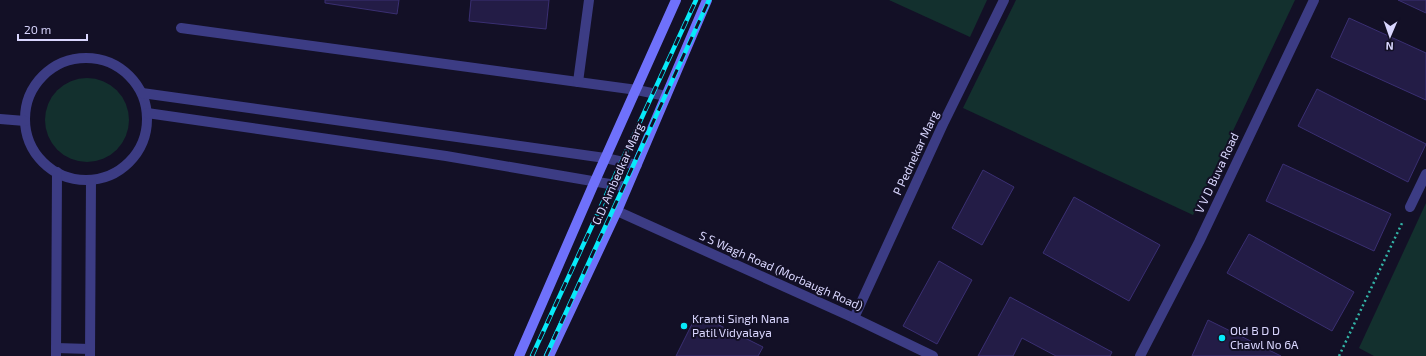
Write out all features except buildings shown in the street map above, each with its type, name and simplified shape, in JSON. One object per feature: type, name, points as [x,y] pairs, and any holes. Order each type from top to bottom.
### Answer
[{"type":"main road","name":"G.D. Ambedkar Marg","points":[[519,356],[605,158],[637,90],[676,0]]},
{"type":"main road","name":"G.D. Ambedkar Marg","points":[[549,356],[617,211],[707,0]]},
{"type":"street","points":[[578,82],[589,0]]},
{"type":"street","name":"P Pednekar Marg","points":[[854,318],[944,122],[1004,0]]},
{"type":"street","name":"V V D Buva Road","points":[[1140,356],[1199,242],[1314,0]]},
{"type":"street","points":[[181,28],[637,90],[666,96]]},
{"type":"street","points":[[75,58],[94,58],[113,64],[129,74],[142,93],[147,113],[147,130],[140,150],[126,166],[108,177],[91,180],[66,177],[47,166],[33,150],[26,131],[25,121],[25,111],[30,93],[41,77],[57,65],[75,58]]},
{"type":"street","points":[[142,93],[605,158],[637,165]]},
{"type":"street","points":[[147,113],[446,156],[627,187]]},
{"type":"street","points":[[0,119],[25,121]]},
{"type":"street","points":[[57,172],[56,352],[90,352],[91,180]]},
{"type":"street","points":[[1410,207],[1426,174]]},
{"type":"street","name":"S S Wagh Road (Morbaugh Road)","points":[[617,211],[854,318],[933,356]]},
{"type":"path","points":[[1339,356],[1410,207]]},
{"type":"green space","points":[[889,0],[987,0],[970,37]]},
{"type":"green space","points":[[1016,0],[1295,0],[1193,215],[963,108]]},
{"type":"green space","points":[[87,78],[95,79],[110,85],[122,97],[128,112],[128,128],[122,143],[110,155],[95,161],[87,162],[79,161],[64,155],[52,143],[46,128],[45,120],[46,112],[52,97],[64,85],[79,79]]},
{"type":"green space","points":[[1426,203],[1426,356],[1374,356],[1359,348]]},
{"type":"railway","points":[[532,356],[696,0]]},
{"type":"railway","points":[[546,356],[709,0]]},
{"type":"place","name":"Kranti Singh Nana Patil Vidyalaya","points":[[684,326]]},
{"type":"place","name":"Old B D D Chawl No 6A","points":[[1222,338]]}]
